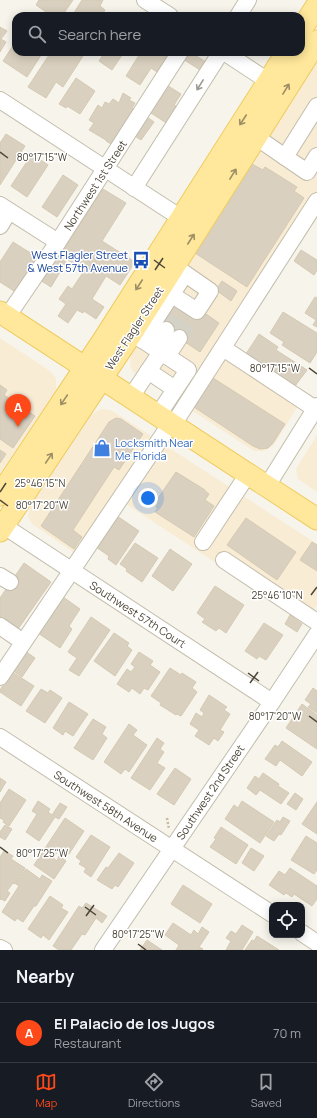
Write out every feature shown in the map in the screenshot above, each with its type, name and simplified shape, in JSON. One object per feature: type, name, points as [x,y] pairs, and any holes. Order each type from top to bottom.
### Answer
[{"type":"main road","points":[[305,24],[317,5]]},
{"type":"main road","name":"West Flagler Street","points":[[0,495],[94,373],[151,346],[181,303],[179,270],[261,130],[317,41]]},
{"type":"main road","name":"West Flagler Street","points":[[2,528],[94,373],[151,266],[284,56]]},
{"type":"main road","points":[[261,130],[267,105],[268,82]]},
{"type":"main road","points":[[4,315],[317,519]]},
{"type":"street","points":[[145,0],[164,12]]},
{"type":"street","points":[[240,12],[248,0]]},
{"type":"street","name":"Northwest 1st Street","points":[[4,315],[58,242],[177,56]]},
{"type":"street","points":[[134,188],[218,56]]},
{"type":"street","points":[[230,56],[268,82]]},
{"type":"street","points":[[0,100],[181,218]]},
{"type":"street","points":[[285,157],[317,106]]},
{"type":"street","points":[[261,130],[285,157],[307,172],[317,156]]},
{"type":"street","points":[[0,677],[167,421],[223,348],[317,201]]},
{"type":"street","points":[[0,226],[5,208],[58,242]]},
{"type":"street","points":[[179,270],[210,291],[181,303]]},
{"type":"street","points":[[151,346],[173,334]]},
{"type":"street","points":[[151,346],[188,370],[175,389],[167,421]]},
{"type":"street","points":[[131,397],[148,372],[151,346]]},
{"type":"street","points":[[223,348],[316,408],[267,486]]},
{"type":"street","points":[[148,372],[175,389]]},
{"type":"street","points":[[203,542],[248,474]]},
{"type":"street","name":"Southwest 57th Court","points":[[2,528],[71,570],[272,702]]},
{"type":"street","points":[[224,560],[317,622]]},
{"type":"street","points":[[0,626],[23,642]]},
{"type":"street","name":"Southwest 2nd Street","points":[[103,950],[317,634]]},
{"type":"street","name":"Southwest 58th Avenue","points":[[0,737],[269,912]]},
{"type":"street","points":[[305,935],[317,944],[314,950]]},
{"type":"street","points":[[0,948],[4,950]]},
{"type":"path","points":[[167,818],[169,831]]},
{"type":"shaded area","points":[[317,63],[317,212],[231,348],[305,395],[273,446],[264,451],[254,451],[133,372],[130,365],[131,354]]},
{"type":"shaded area","points":[[0,338],[50,371],[56,378],[56,390],[0,473]]},
{"type":"shaded area","points":[[101,409],[111,410],[317,544],[317,605],[306,622],[123,502],[85,560],[32,524],[28,517],[30,507],[91,415]]},
{"type":"shaded area","points":[[317,435],[317,492],[298,479],[296,469]]},
{"type":"building","points":[[39,0],[73,0],[65,12],[46,12],[36,5]]},
{"type":"building","points":[[82,0],[103,0],[100,6],[105,10],[104,12],[74,12]]},
{"type":"building","points":[[0,27],[7,31],[1,39],[6,42],[0,52]]},
{"type":"building","points":[[12,47],[12,56],[40,56],[27,77],[3,61]]},
{"type":"building","points":[[48,56],[83,56],[63,87],[56,82],[46,98],[28,87]]},
{"type":"building","points":[[102,56],[121,56],[112,70],[99,61]]},
{"type":"building","points":[[138,56],[167,56],[157,72],[151,68],[140,85],[126,76]]},
{"type":"building","points":[[185,56],[196,56],[206,62],[200,70],[183,59]]},
{"type":"building","points":[[76,78],[95,91],[80,114],[67,106],[66,108],[59,104]]},
{"type":"building","points":[[165,84],[181,94],[174,105],[181,109],[171,126],[148,111]]},
{"type":"building","points":[[123,93],[131,98],[129,100],[135,103],[132,108],[134,109],[111,144],[89,130],[94,123],[89,120],[98,105],[102,108],[105,102],[109,104],[113,99],[119,103]]},
{"type":"building","points":[[147,117],[154,122],[141,140],[135,136]]},
{"type":"building","points":[[6,134],[25,146],[0,185],[0,143]]},
{"type":"building","points":[[32,154],[48,165],[27,197],[11,186]]},
{"type":"building","points":[[252,164],[263,170],[265,167],[297,187],[294,191],[304,198],[247,287],[195,253]]},
{"type":"building","points":[[63,175],[78,185],[57,217],[42,207]]},
{"type":"building","points":[[103,189],[126,203],[102,241],[135,262],[120,285],[106,276],[92,299],[104,307],[96,319],[84,311],[83,313],[77,310],[68,323],[58,316],[66,304],[59,299],[68,286],[72,289],[84,271],[68,260],[71,256],[63,251]]},
{"type":"building","points":[[13,242],[40,259],[17,293],[0,282],[0,262]]},
{"type":"building","points":[[301,250],[317,260],[317,270],[314,275],[294,261]]},
{"type":"building","points":[[55,255],[66,262],[51,287],[40,280]]},
{"type":"building","points":[[222,281],[237,291],[231,301],[216,290]]},
{"type":"building","points":[[315,297],[317,298],[317,327],[313,325],[316,320],[305,313]]},
{"type":"building","points":[[169,301],[198,319],[203,312],[219,323],[200,352],[155,322]]},
{"type":"building","points":[[283,312],[317,333],[317,352],[310,363],[282,345],[284,342],[270,333]]},
{"type":"building","points":[[259,334],[278,347],[276,350],[307,370],[295,386],[246,354]]},
{"type":"building","points":[[213,378],[285,424],[268,448],[260,449],[253,446],[194,407]]},
{"type":"building","points":[[0,385],[7,390],[4,395],[35,416],[13,448],[0,439]]},
{"type":"building","points":[[116,418],[121,419],[143,434],[119,470],[114,467],[73,530],[82,537],[74,549],[41,526],[109,422]]},
{"type":"building","points":[[0,450],[6,454],[0,463]]},
{"type":"building","points":[[176,472],[205,490],[209,494],[205,500],[214,506],[194,537],[155,512],[158,508],[156,507],[158,503],[156,501]]},
{"type":"building","points":[[117,516],[139,531],[116,565],[108,559],[109,556],[96,547]]},
{"type":"building","points":[[246,518],[296,552],[277,580],[227,545]]},
{"type":"building","points":[[312,542],[317,545],[317,571],[300,560]]},
{"type":"building","points":[[135,543],[158,558],[142,582],[126,571],[127,569],[120,564]]},
{"type":"building","points":[[170,549],[192,564],[173,591],[152,576]]},
{"type":"building","points":[[24,563],[51,582],[18,629],[0,617],[0,598]]},
{"type":"building","points":[[215,586],[244,605],[226,633],[219,628],[216,631],[202,622],[205,619],[197,613]]},
{"type":"building","points":[[63,597],[80,609],[69,626],[72,629],[60,648],[38,633]]},
{"type":"building","points":[[290,615],[302,624],[297,632],[285,624]]},
{"type":"building","points":[[91,617],[110,630],[79,676],[69,670],[77,658],[68,652]]},
{"type":"building","points":[[264,623],[283,635],[266,660],[259,656],[257,659],[245,651]]},
{"type":"building","points":[[114,633],[129,643],[127,646],[132,650],[115,676],[94,661]]},
{"type":"building","points":[[25,651],[35,658],[22,677],[12,670]]},
{"type":"building","points":[[139,652],[153,661],[150,665],[160,672],[148,690],[144,688],[140,694],[132,688],[129,692],[117,684],[127,669],[131,672],[135,667],[131,664]]},
{"type":"building","points":[[170,668],[181,675],[182,673],[196,682],[192,688],[197,692],[181,716],[176,715],[160,705],[161,703],[151,696]]},
{"type":"building","points":[[12,672],[34,686],[21,706],[0,692]]},
{"type":"building","points":[[313,688],[317,691],[317,713],[308,707],[311,704],[305,700]]},
{"type":"building","points":[[41,689],[48,693],[50,690],[62,698],[45,723],[26,711]]},
{"type":"building","points":[[209,695],[227,707],[224,710],[230,714],[220,730],[224,732],[218,741],[214,738],[209,745],[195,736],[199,730],[190,724],[196,713],[202,717],[204,713],[200,710]]},
{"type":"building","points":[[69,702],[88,714],[73,736],[65,731],[63,735],[53,728]]},
{"type":"building","points":[[302,704],[317,715],[317,749],[286,728]]},
{"type":"building","points":[[93,719],[106,727],[102,734],[107,738],[93,760],[74,748]]},
{"type":"building","points":[[129,724],[137,730],[133,735],[147,745],[129,772],[125,769],[121,774],[104,762]]},
{"type":"building","points":[[157,738],[164,743],[160,749],[164,752],[157,763],[165,768],[150,790],[131,778]]},
{"type":"building","points":[[282,741],[312,762],[302,776],[280,760],[276,766],[265,759],[275,745],[278,747]]},
{"type":"building","points":[[175,768],[191,779],[174,805],[157,794]]},
{"type":"building","points":[[263,773],[289,793],[281,804],[260,790],[256,795],[247,788],[255,776],[259,779]]},
{"type":"building","points":[[0,778],[6,782],[0,792]]},
{"type":"building","points":[[9,789],[26,800],[9,826],[0,818],[0,803]]},
{"type":"building","points":[[295,793],[303,799],[296,810],[287,804]]},
{"type":"building","points":[[38,801],[50,809],[48,812],[52,815],[60,803],[67,807],[59,819],[55,817],[39,841],[26,832],[37,814],[32,811]]},
{"type":"building","points":[[242,801],[274,822],[260,843],[225,819],[234,805],[238,808]]},
{"type":"building","points":[[317,802],[317,834],[302,824]]},
{"type":"building","points":[[283,817],[290,821],[281,835],[279,834],[274,841],[266,836],[277,820],[280,822]]},
{"type":"building","points":[[65,818],[84,831],[69,854],[60,848],[53,858],[57,861],[59,856],[66,861],[54,879],[34,865]]},
{"type":"building","points":[[5,825],[12,829],[5,840],[0,837],[0,832]]},
{"type":"building","points":[[221,827],[248,845],[236,864],[210,847],[216,839],[214,838]]},
{"type":"building","points":[[91,835],[110,847],[91,877],[84,872],[86,868],[79,864],[81,861],[76,857]]},
{"type":"building","points":[[306,836],[317,843],[317,870],[314,874],[291,860]]},
{"type":"building","points":[[251,848],[264,856],[254,871],[242,863]]},
{"type":"building","points":[[4,851],[13,856],[11,859],[25,868],[15,884],[13,883],[7,891],[10,893],[5,901],[0,900],[0,857]]},
{"type":"building","points":[[119,853],[134,863],[118,887],[115,885],[112,889],[97,880],[106,867],[108,868]]},
{"type":"building","points":[[290,868],[317,886],[317,899],[312,906],[294,894],[292,897],[286,893],[284,895],[269,885],[279,871],[285,875]]},
{"type":"building","points":[[26,869],[40,879],[42,875],[52,881],[36,906],[34,906],[23,922],[17,918],[15,921],[2,912],[19,886],[16,884]]},
{"type":"building","points":[[183,885],[212,904],[200,923],[171,904]]},
{"type":"building","points":[[50,896],[63,905],[61,908],[68,912],[49,940],[43,935],[41,938],[28,929]]},
{"type":"building","points":[[86,903],[107,916],[102,923],[96,918],[85,935],[82,934],[71,950],[59,950],[53,946],[79,906],[82,908]]},
{"type":"building","points":[[173,923],[191,935],[194,930],[198,934],[202,927],[209,932],[199,947],[203,949],[176,950],[179,945],[165,935]]},
{"type":"building","points":[[242,925],[253,932],[242,950],[226,950],[231,941],[226,938],[231,931],[236,934]]},
{"type":"building","points":[[257,936],[279,950],[245,950]]},
{"type":"building","points":[[147,940],[162,950],[140,950]]},
{"type":"tunnel","points":[[166,330],[181,308]]},
{"type":"tunnel","points":[[179,338],[193,316]]},
{"type":"place","name":"West Flagler Street & West 57th Avenue","points":[[141,260]]},
{"type":"place","name":"El Palacio de los Jugos","points":[[18,427]]},
{"type":"place","name":"Locksmith Near Me Florida","points":[[102,448]]}]
